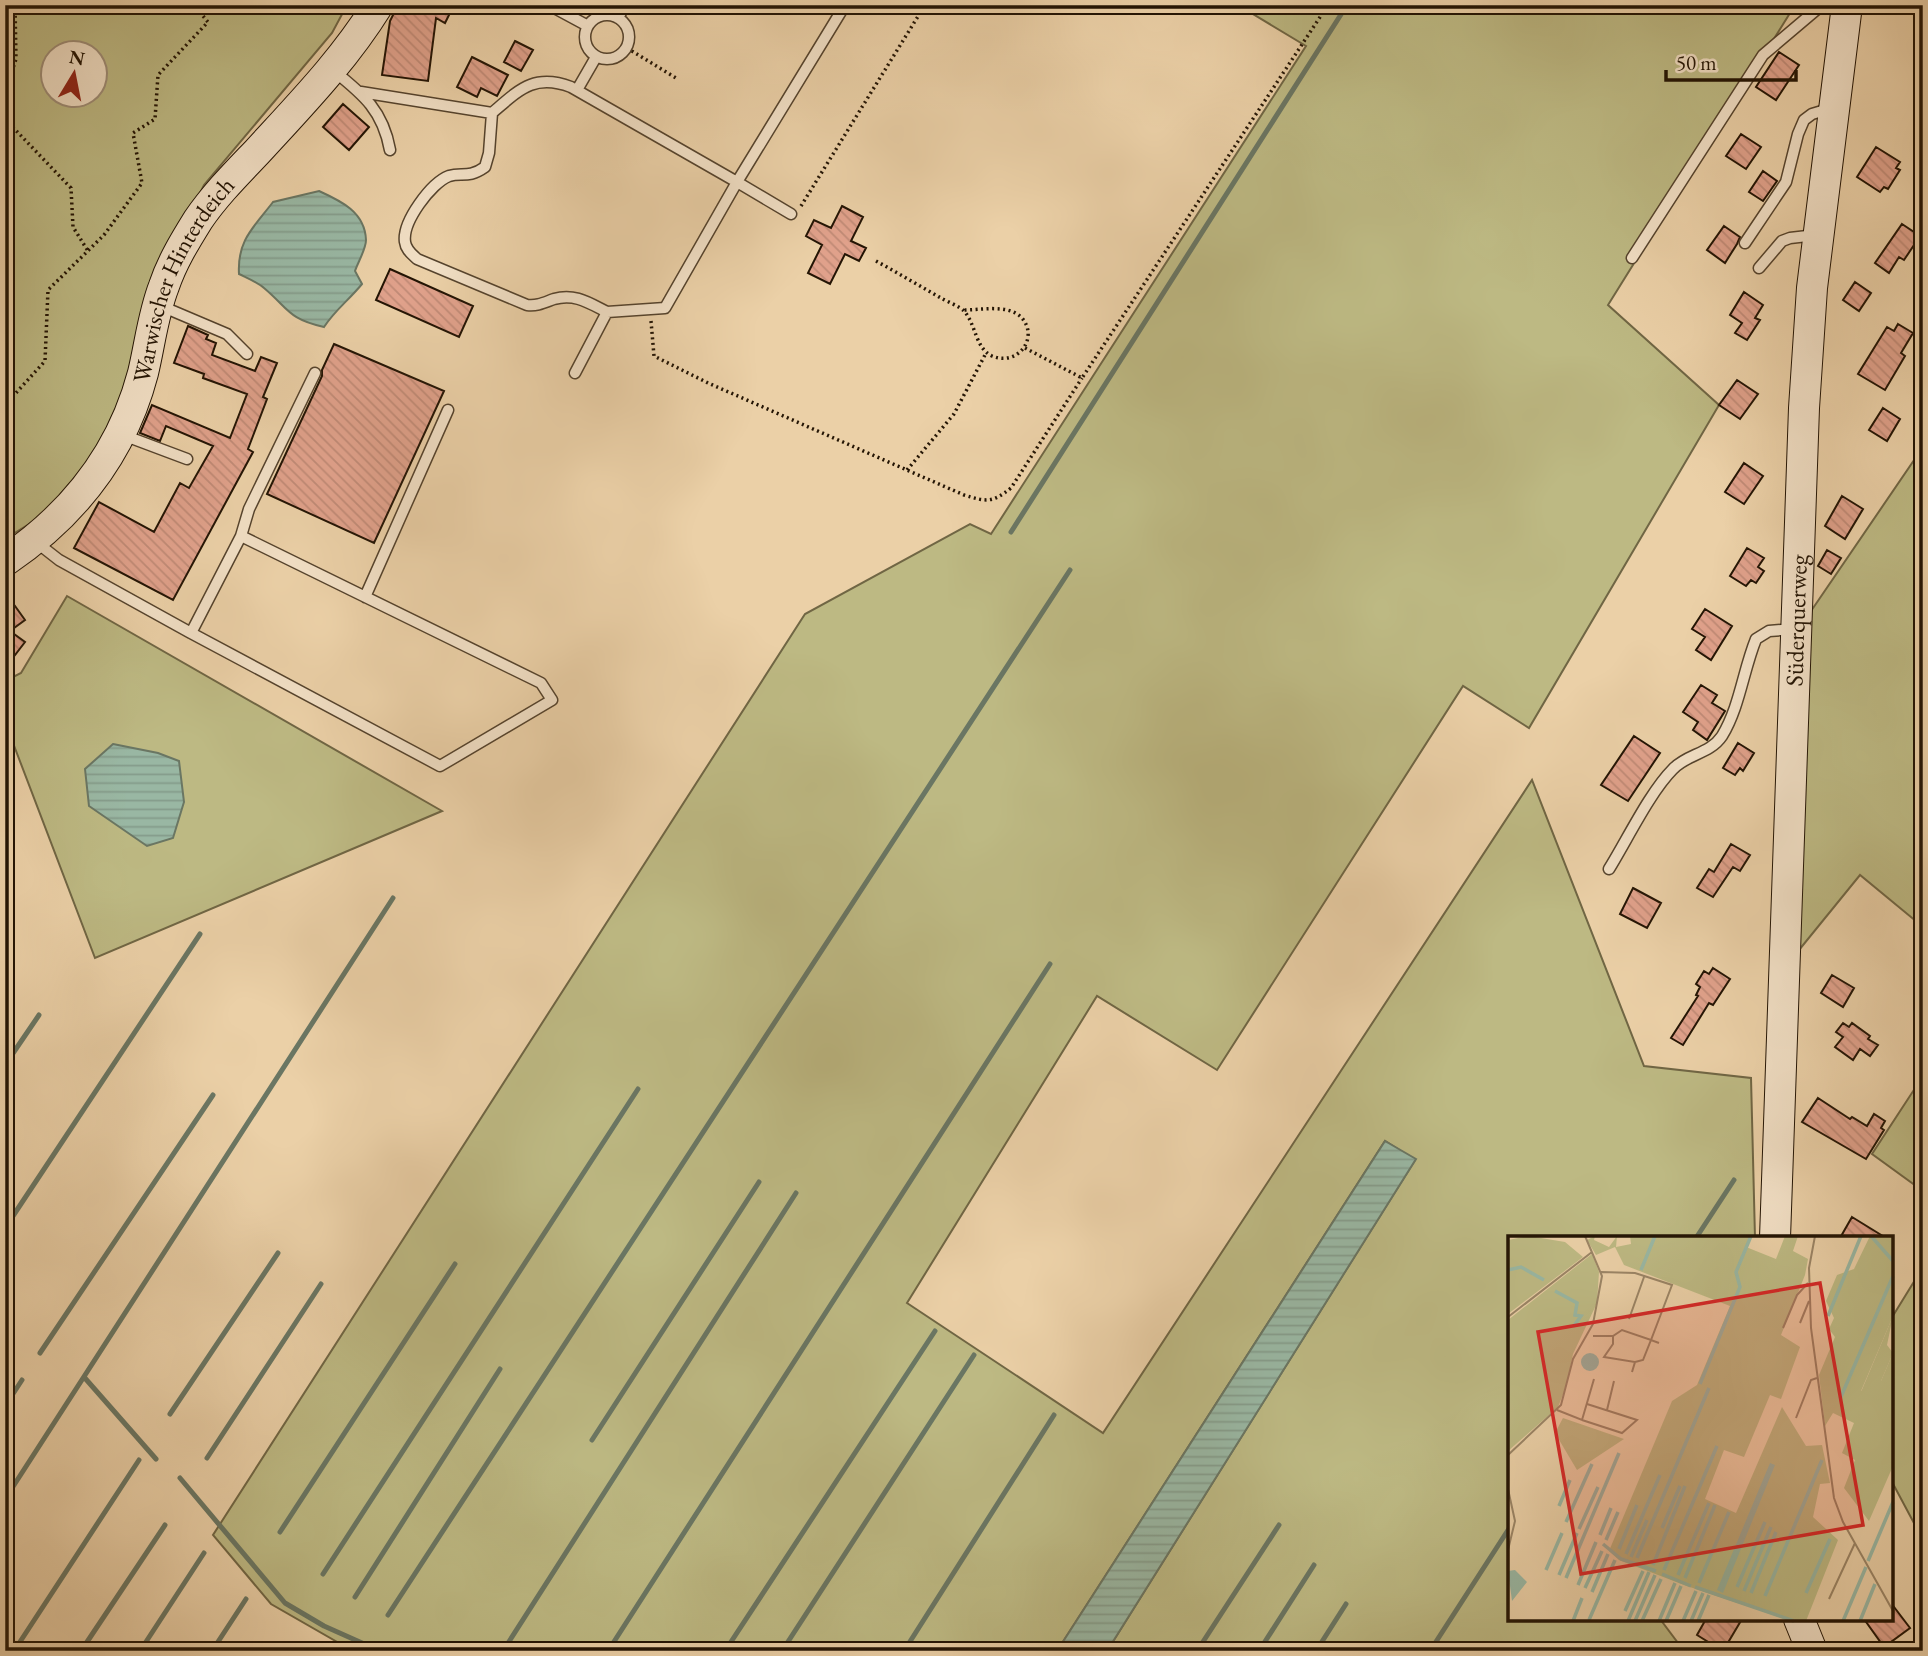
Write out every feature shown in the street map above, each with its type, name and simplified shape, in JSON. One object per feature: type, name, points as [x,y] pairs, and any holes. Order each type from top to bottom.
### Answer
[{"type":"street","name":"Warwischer Hinterdeich","points":[[5,561],[33,540],[95,477],[116,445],[142,374],[158,305],[176,257],[200,218],[221,190],[332,69],[378,5]]},
{"type":"street","name":"Süderquerweg","points":[[1775,1236],[1804,408],[1812,288],[1847,5]]},
{"type":"street","points":[[1801,1621],[1812,1651]]},
{"type":"lane","points":[[549,5],[587,26]]},
{"type":"lane","points":[[618,18],[625,5]]},
{"type":"lane","points":[[791,214],[737,182],[578,90],[558,82],[547,81],[519,89],[492,113],[489,153],[485,167],[464,177],[451,175],[424,197],[407,228],[404,240],[417,260],[527,305],[538,306],[567,296],[580,298],[607,312],[664,308],[737,182],[845,5]]},
{"type":"lane","points":[[1632,258],[1763,55],[1822,5]]},
{"type":"lane","points":[[611,15],[618,18],[628,28],[627,48],[610,60],[596,57],[584,40],[587,26],[598,17],[611,15]]},
{"type":"lane","points":[[578,90],[596,57]]},
{"type":"lane","points":[[332,69],[361,92],[377,111],[386,130],[390,150]]},
{"type":"lane","points":[[361,92],[492,113]]},
{"type":"lane","points":[[1745,243],[1786,182],[1804,120],[1812,114],[1834,107]]},
{"type":"lane","points":[[1759,268],[1782,241],[1790,237],[1819,235]]},
{"type":"lane","points":[[158,305],[227,334],[247,354]]},
{"type":"lane","points":[[575,373],[607,312]]},
{"type":"lane","points":[[191,633],[241,536],[249,509],[315,373]]},
{"type":"lane","points":[[365,597],[448,410]]},
{"type":"lane","points":[[121,433],[187,459]]},
{"type":"lane","points":[[33,540],[59,560],[440,766],[552,700],[541,683],[241,536]]},
{"type":"lane","points":[[1609,869],[1674,767],[1711,748],[1721,737],[1733,715],[1756,639],[1769,631],[1796,629]]},
{"type":"path","points":[[5,93],[16,59],[15,5]]},
{"type":"path","points":[[5,405],[45,361],[48,290],[104,235],[142,183],[133,134],[155,118],[158,75],[208,22],[194,5]]},
{"type":"path","points":[[791,214],[794,218],[925,5]]},
{"type":"path","points":[[649,309],[654,356],[708,383],[964,495],[985,501],[997,499],[1011,488],[1328,5]]},
{"type":"path","points":[[627,48],[676,78]]},
{"type":"path","points":[[5,119],[71,188],[74,227],[88,251]]},
{"type":"path","points":[[876,261],[964,310],[1014,312],[1023,318],[1026,327],[1025,348],[1022,352],[1006,358],[995,357],[986,352],[964,310]]},
{"type":"path","points":[[1025,348],[1082,379]]},
{"type":"path","points":[[907,470],[954,414],[986,352]]},
{"type":"shaded area","points":[[5,5],[347,5],[332,33],[204,185],[147,299],[123,396],[97,451],[42,516],[5,539]]},
{"type":"shaded area","points":[[1238,5],[1795,5],[1608,305],[1719,405],[1529,728],[1463,686],[1217,1070],[1097,996],[907,1303],[1103,1433],[1532,780],[1644,1066],[1751,1078],[1755,1236],[1508,1236],[1508,1621],[1662,1621],[1684,1651],[1107,1651],[1415,1160],[1385,1141],[1057,1651],[353,1651],[271,1604],[213,1535],[805,614],[970,524],[991,534],[1306,46]]},
{"type":"shaded area","points":[[319,191],[343,204],[356,215],[365,230],[366,240],[355,271],[362,284],[324,327],[296,317],[261,286],[239,274],[244,243],[273,202]]},
{"type":"shaded area","points":[[1923,447],[1923,927],[1860,875],[1795,955],[1809,614]]},
{"type":"shaded area","points":[[67,596],[442,811],[95,958],[5,722],[5,681],[21,673]]},
{"type":"shaded area","points":[[113,744],[158,753],[179,761],[184,802],[173,838],[147,846],[89,806],[85,769]]},
{"type":"shaded area","points":[[1923,1076],[1923,1191],[1872,1154]]},
{"type":"shaded area","points":[[1385,1141],[1416,1159],[1107,1651],[1057,1651]]},
{"type":"shaded area","points":[[1923,1267],[1923,1540],[1893,1484],[1893,1316]]},
{"type":"building","points":[[398,5],[445,5],[452,9],[445,23],[436,18],[428,81],[382,75],[390,21]]},
{"type":"building","points":[[515,41],[533,50],[521,71],[504,62]]},
{"type":"building","points":[[1779,52],[1799,65],[1776,100],[1756,87]]},
{"type":"building","points":[[472,57],[508,75],[497,96],[481,88],[477,97],[457,87]]},
{"type":"building","points":[[343,104],[369,127],[349,150],[323,127]]},
{"type":"building","points":[[1741,134],[1761,147],[1746,169],[1726,156]]},
{"type":"building","points":[[1876,147],[1900,162],[1896,168],[1900,170],[1888,189],[1884,187],[1880,192],[1857,177]]},
{"type":"building","points":[[1763,171],[1777,181],[1763,201],[1749,192]]},
{"type":"building","points":[[842,206],[863,217],[851,241],[866,248],[859,261],[845,254],[830,284],[808,273],[822,245],[806,236],[814,220],[831,228]]},
{"type":"building","points":[[1902,224],[1920,236],[1904,260],[1899,257],[1889,273],[1875,263]]},
{"type":"building","points":[[1724,226],[1740,237],[1725,263],[1707,250]]},
{"type":"building","points":[[390,269],[473,306],[459,337],[376,300]]},
{"type":"building","points":[[1855,282],[1871,293],[1859,311],[1843,300]]},
{"type":"building","points":[[1744,292],[1763,305],[1755,318],[1760,320],[1747,340],[1735,333],[1742,323],[1730,315]]},
{"type":"building","points":[[1898,324],[1913,333],[1901,353],[1905,356],[1885,390],[1858,374],[1887,327],[1894,331]]},
{"type":"building","points":[[188,326],[208,335],[206,339],[216,343],[212,355],[255,371],[261,357],[277,363],[263,397],[267,399],[248,449],[253,452],[173,600],[74,548],[99,502],[154,532],[180,483],[189,488],[213,446],[166,426],[160,441],[140,433],[152,405],[230,438],[247,394],[203,378],[204,374],[174,363]]},
{"type":"building","points":[[334,344],[444,391],[374,543],[267,494]]},
{"type":"building","points":[[1737,380],[1758,394],[1740,419],[1719,405]]},
{"type":"building","points":[[1883,408],[1900,419],[1887,441],[1869,430]]},
{"type":"building","points":[[1744,463],[1763,476],[1744,504],[1725,492]]},
{"type":"building","points":[[1842,496],[1863,509],[1845,539],[1825,526]]},
{"type":"building","points":[[1747,548],[1764,558],[1758,567],[1764,571],[1756,583],[1751,580],[1746,586],[1730,576]]},
{"type":"building","points":[[1827,550],[1841,558],[1831,574],[1818,566]]},
{"type":"building","points":[[5,592],[25,620],[10,631],[25,642],[5,668]]},
{"type":"building","points":[[1705,609],[1732,626],[1711,660],[1696,650],[1705,637],[1692,629]]},
{"type":"building","points":[[1701,685],[1717,695],[1712,703],[1725,711],[1707,740],[1693,730],[1698,722],[1683,712]]},
{"type":"building","points":[[1634,736],[1660,753],[1628,801],[1601,785]]},
{"type":"building","points":[[1738,743],[1754,753],[1743,771],[1740,768],[1735,775],[1723,768]]},
{"type":"building","points":[[1731,844],[1750,855],[1740,871],[1733,867],[1713,897],[1697,888],[1709,869],[1714,872]]},
{"type":"building","points":[[1633,888],[1661,903],[1647,928],[1620,914]]},
{"type":"building","points":[[1713,968],[1730,979],[1713,1005],[1709,1003],[1683,1045],[1671,1038],[1698,996],[1696,995],[1700,987],[1696,984],[1704,971],[1709,974]]},
{"type":"building","points":[[1832,975],[1854,988],[1843,1007],[1821,993]]},
{"type":"building","points":[[1843,1023],[1849,1027],[1852,1023],[1878,1045],[1870,1056],[1860,1049],[1853,1060],[1835,1047],[1843,1037],[1836,1032]]},
{"type":"building","points":[[1818,1098],[1850,1119],[1852,1117],[1867,1126],[1874,1114],[1885,1121],[1881,1128],[1884,1130],[1866,1159],[1802,1122]]},
{"type":"building","points":[[1852,1217],[1883,1236],[1841,1236]]},
{"type":"building","points":[[1893,1606],[1910,1628],[1884,1647],[1865,1621],[1893,1621]]},
{"type":"building","points":[[1705,1621],[1741,1621],[1723,1651],[1697,1635]]},
{"type":"waterway","points":[[1011,532],[1347,5]]},
{"type":"waterway","points":[[388,1615],[1070,570]]},
{"type":"waterway","points":[[5,1499],[393,898]]},
{"type":"waterway","points":[[5,1228],[200,934]]},
{"type":"waterway","points":[[608,1651],[1050,964]]},
{"type":"waterway","points":[[5,1065],[39,1015]]},
{"type":"waterway","points":[[323,1574],[638,1089]]},
{"type":"waterway","points":[[40,1353],[213,1095]]},
{"type":"waterway","points":[[1697,1236],[1734,1180]]},
{"type":"waterway","points":[[592,1440],[759,1182]]},
{"type":"waterway","points":[[503,1651],[796,1193]]},
{"type":"waterway","points":[[170,1414],[278,1253]]},
{"type":"waterway","points":[[280,1532],[455,1264]]},
{"type":"waterway","points":[[207,1458],[321,1284]]},
{"type":"waterway","points":[[725,1651],[935,1331]]},
{"type":"waterway","points":[[782,1651],[974,1355]]},
{"type":"waterway","points":[[355,1597],[500,1369]]},
{"type":"waterway","points":[[84,1377],[156,1459]]},
{"type":"waterway","points":[[5,1406],[22,1380]]},
{"type":"waterway","points":[[904,1651],[1054,1415]]},
{"type":"waterway","points":[[14,1651],[139,1460]]},
{"type":"waterway","points":[[180,1478],[285,1603],[324,1626],[380,1651]]},
{"type":"waterway","points":[[81,1651],[165,1525]]},
{"type":"waterway","points":[[1197,1651],[1279,1525]]},
{"type":"waterway","points":[[1430,1651],[1508,1530]]},
{"type":"waterway","points":[[140,1651],[204,1553]]},
{"type":"waterway","points":[[1259,1651],[1314,1565]]},
{"type":"waterway","points":[[212,1651],[246,1599]]},
{"type":"waterway","points":[[1316,1651],[1346,1604]]}]
